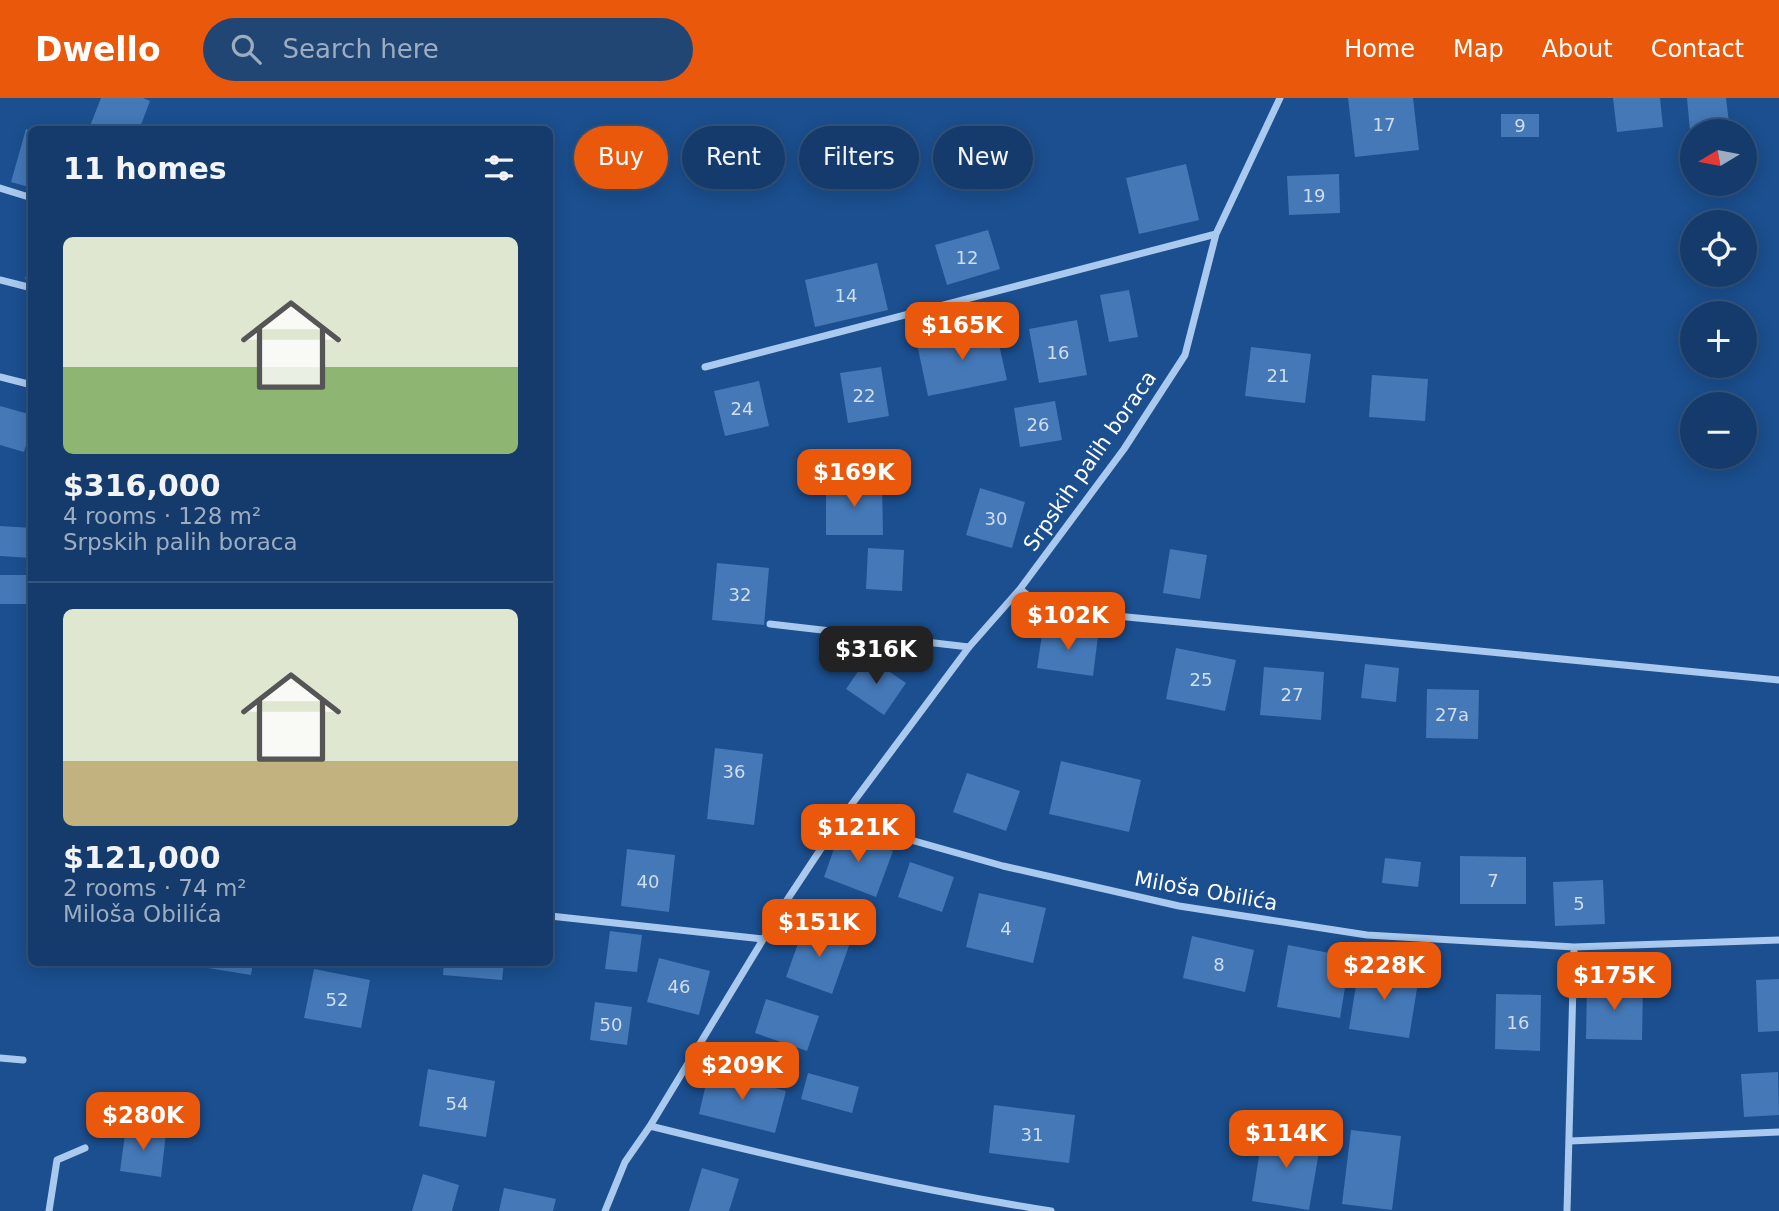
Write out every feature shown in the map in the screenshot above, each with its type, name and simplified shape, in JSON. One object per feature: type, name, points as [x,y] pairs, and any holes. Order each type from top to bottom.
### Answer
[{"type":"street","name":"Srpskih palih boraca","points":[[605,1211],[625,1162],[840,820],[968,647],[1020,589],[1124,449],[1185,355],[1216,234],[1280,98]]},
{"type":"street","points":[[0,188],[28,197]]},
{"type":"street","points":[[705,367],[1216,234]]},
{"type":"street","points":[[0,280],[28,288]]},
{"type":"street","points":[[0,377],[28,384]]},
{"type":"street","points":[[1020,589],[1044,609],[1779,680]]},
{"type":"street","points":[[770,624],[968,647]]},
{"type":"street","name":"Miloša Obilića","points":[[840,820],[1003,866],[1178,906],[1367,936],[1574,947],[1779,940]]},
{"type":"street","points":[[553,916],[764,939]]},
{"type":"street","points":[[1567,1211],[1574,947]]},
{"type":"street","points":[[0,1058],[23,1060]]},
{"type":"street","points":[[650,1126],[789,1161],[962,1197],[1051,1211]]},
{"type":"street","points":[[1570,1141],[1779,1132]]},
{"type":"street","points":[[49,1211],[57,1160],[85,1148]]},
{"type":"building","points":[[101,98],[143,98],[150,101],[141,126],[90,126]]},
{"type":"building","points":[[1348,98],[1413,98],[1419,150],[1355,157]]},
{"type":"building","points":[[1613,98],[1660,98],[1663,127],[1617,132]]},
{"type":"building","points":[[1687,98],[1726,98],[1729,119],[1689,119]]},
{"type":"building","points":[[1501,114],[1539,114],[1539,137],[1501,137]]},
{"type":"building","points":[[26,129],[28,187],[11,182]]},
{"type":"building","points":[[1186,164],[1199,220],[1139,234],[1126,178]]},
{"type":"building","points":[[1339,174],[1340,213],[1289,215],[1287,176]]},
{"type":"building","points":[[988,230],[1000,269],[947,285],[935,245]]},
{"type":"building","points":[[877,263],[888,310],[815,327],[805,280]]},
{"type":"building","points":[[1129,290],[1138,337],[1109,342],[1100,295]]},
{"type":"building","points":[[1077,320],[1087,375],[1039,383],[1029,329]]},
{"type":"building","points":[[995,327],[1007,380],[928,396],[917,344]]},
{"type":"building","points":[[1251,347],[1311,354],[1305,403],[1245,396]]},
{"type":"building","points":[[881,367],[889,416],[848,423],[840,373]]},
{"type":"building","points":[[1372,375],[1428,379],[1425,421],[1369,417]]},
{"type":"building","points":[[759,381],[769,426],[725,436],[714,391]]},
{"type":"building","points":[[1055,401],[1062,440],[1020,447],[1014,408]]},
{"type":"building","points":[[0,406],[28,414],[28,438],[24,452],[0,445]]},
{"type":"building","points":[[826,482],[882,482],[883,535],[826,535]]},
{"type":"building","points":[[980,488],[1025,502],[1012,548],[966,535]]},
{"type":"building","points":[[0,526],[28,528],[28,558],[0,556]]},
{"type":"building","points":[[868,548],[904,550],[902,591],[866,589]]},
{"type":"building","points":[[1170,549],[1207,555],[1200,599],[1163,593]]},
{"type":"building","points":[[717,563],[769,568],[764,625],[712,620]]},
{"type":"building","points":[[0,575],[28,575],[28,604],[0,604]]},
{"type":"building","points":[[1043,628],[1098,636],[1093,676],[1037,668]]},
{"type":"building","points":[[1176,648],[1236,660],[1225,711],[1166,699]]},
{"type":"building","points":[[868,657],[906,683],[884,715],[846,689]]},
{"type":"building","points":[[1365,664],[1399,668],[1396,702],[1361,698]]},
{"type":"building","points":[[1264,667],[1324,672],[1321,720],[1260,715]]},
{"type":"building","points":[[1427,689],[1479,690],[1478,739],[1426,738]]},
{"type":"building","points":[[715,748],[763,754],[754,825],[707,819]]},
{"type":"building","points":[[1061,761],[1141,780],[1129,832],[1049,814]]},
{"type":"building","points":[[967,773],[1020,791],[1006,831],[953,812]]},
{"type":"building","points":[[840,832],[893,851],[876,897],[824,877]]},
{"type":"building","points":[[627,849],[675,855],[669,912],[621,906]]},
{"type":"building","points":[[1460,856],[1526,857],[1526,904],[1460,904]]},
{"type":"building","points":[[1385,858],[1421,862],[1418,887],[1382,883]]},
{"type":"building","points":[[910,862],[954,877],[942,912],[898,897]]},
{"type":"building","points":[[1603,880],[1605,924],[1555,926],[1553,882]]},
{"type":"building","points":[[979,893],[1046,908],[1033,963],[966,947]]},
{"type":"building","points":[[805,924],[851,940],[832,994],[786,977]]},
{"type":"building","points":[[610,931],[642,935],[637,972],[605,969]]},
{"type":"building","points":[[1192,936],[1254,950],[1245,992],[1183,978]]},
{"type":"building","points":[[1288,945],[1350,957],[1340,1018],[1277,1007]]},
{"type":"building","points":[[659,958],[710,971],[699,1015],[647,1002]]},
{"type":"building","points":[[208,966],[252,966],[251,975]]},
{"type":"building","points":[[444,966],[504,966],[502,980],[443,975]]},
{"type":"building","points":[[1359,966],[1419,976],[1409,1038],[1349,1029]]},
{"type":"building","points":[[314,969],[370,980],[361,1028],[304,1018]]},
{"type":"building","points":[[1779,979],[1779,1031],[1758,1032],[1756,980]]},
{"type":"building","points":[[1587,985],[1643,986],[1642,1040],[1586,1039]]},
{"type":"building","points":[[1496,994],[1541,995],[1540,1051],[1495,1049]]},
{"type":"building","points":[[766,999],[819,1016],[807,1051],[755,1033]]},
{"type":"building","points":[[595,1002],[632,1007],[627,1045],[590,1040]]},
{"type":"building","points":[[428,1069],[495,1081],[486,1137],[419,1126]]},
{"type":"building","points":[[709,1071],[786,1091],[775,1133],[699,1114]]},
{"type":"building","points":[[1778,1072],[1779,1115],[1744,1117],[1741,1074]]},
{"type":"building","points":[[808,1073],[859,1087],[852,1113],[801,1099]]},
{"type":"building","points":[[994,1105],[1075,1115],[1069,1163],[989,1153]]},
{"type":"building","points":[[126,1127],[166,1133],[161,1177],[120,1171]]},
{"type":"building","points":[[1263,1130],[1321,1140],[1309,1210],[1252,1201]]},
{"type":"building","points":[[1351,1130],[1401,1136],[1392,1210],[1342,1204]]},
{"type":"building","points":[[702,1168],[739,1179],[729,1211],[689,1211]]},
{"type":"building","points":[[423,1174],[459,1185],[452,1211],[412,1211]]},
{"type":"building","points":[[504,1188],[556,1199],[553,1211],[499,1211]]}]
